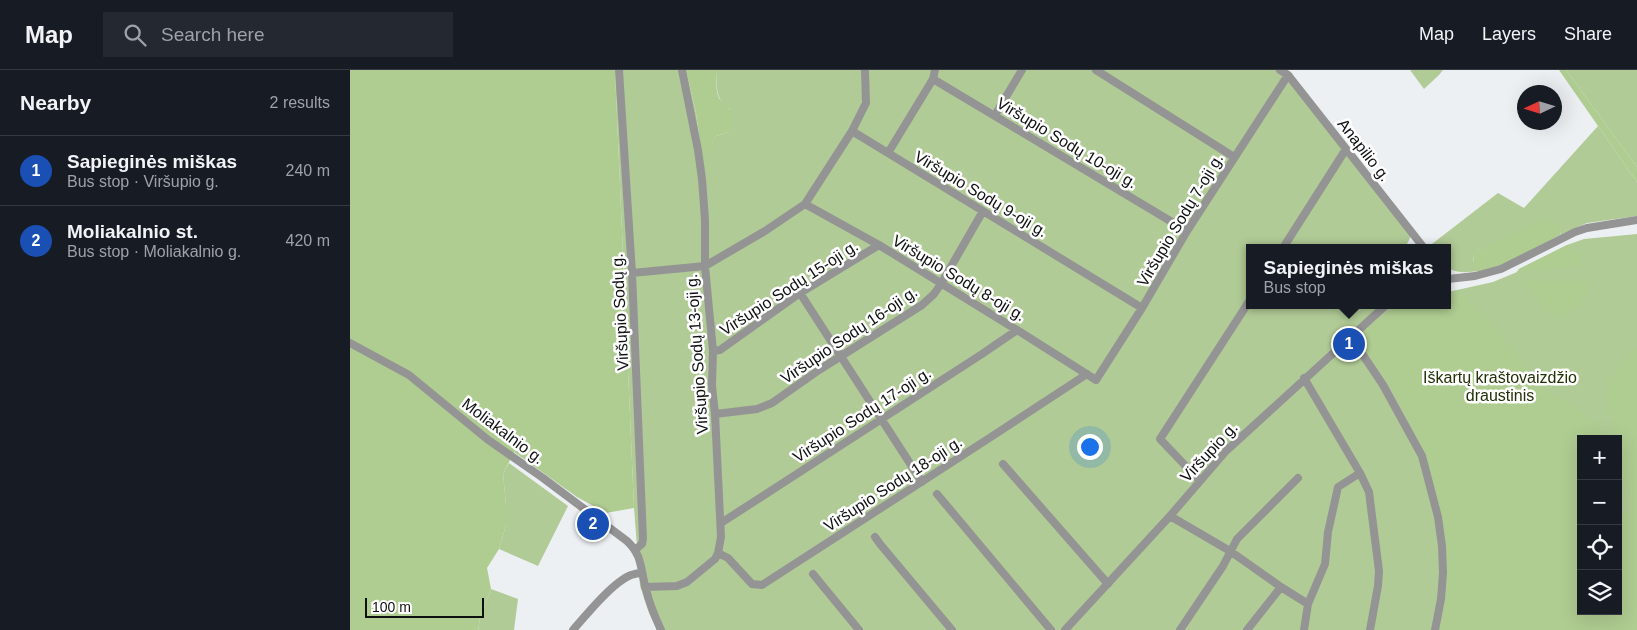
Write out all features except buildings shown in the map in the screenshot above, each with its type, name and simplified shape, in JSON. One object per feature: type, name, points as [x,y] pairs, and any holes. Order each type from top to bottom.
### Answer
[{"type":"street","name":"Viršupio Sodų g.","points":[[620,70],[632,273],[643,539],[642,544],[636,549]]},
{"type":"street","name":"Viršupio Sodų 13-oji g.","points":[[682,70],[702,179],[705,220],[705,266],[714,351],[712,386],[721,537],[718,553]]},
{"type":"street","points":[[632,273],[700,268],[765,231],[805,204],[852,131],[866,103],[865,70]]},
{"type":"street","points":[[888,153],[933,79],[935,70]]},
{"type":"street","points":[[995,115],[1022,70]]},
{"type":"street","points":[[1096,70],[1234,157]]},
{"type":"street","name":"Anapilio g.","points":[[1280,70],[1288,74],[1421,244]]},
{"type":"street","name":"Viršupio Sodų 7-oji g.","points":[[1096,380],[1142,308],[1187,231],[1288,74]]},
{"type":"street","name":"Viršupio Sodų 10-oji g.","points":[[933,79],[1187,231]]},
{"type":"street","name":"Viršupio Sodų 9-oji g.","points":[[852,131],[1142,308]]},
{"type":"street","points":[[1286,244],[1346,149]]},
{"type":"street","name":"Viršupio Sodų 8-oji g.","points":[[805,204],[879,245],[1096,380]]},
{"type":"street","name":"Viršupio Sodų 16-oji g.","points":[[715,414],[757,409],[772,403],[922,305],[934,294],[983,211]]},
{"type":"street","points":[[1451,279],[1475,276],[1501,269],[1575,232],[1587,228],[1637,220]]},
{"type":"street","name":"Viršupio Sodų 15-oji g.","points":[[714,351],[720,350],[800,293],[879,245]]},
{"type":"street","points":[[800,293],[922,482]]},
{"type":"street","points":[[1200,482],[1160,440],[1246,306]]},
{"type":"street","name":"Viršupio g.","points":[[1066,630],[1170,516],[1226,451],[1382,309]]},
{"type":"street","name":"Viršupio Sodų 17-oji g.","points":[[720,523],[1017,330]]},
{"type":"street","points":[[1351,337],[1383,385],[1422,456],[1438,517],[1442,546],[1443,573],[1435,630]]},
{"type":"street","name":"Moliakalnio g.","points":[[350,343],[409,375],[487,439],[543,478],[628,541],[636,549]]},
{"type":"street","name":"Viršupio Sodų 18-oji g.","points":[[718,553],[728,558],[752,584],[762,585],[1087,374]]},
{"type":"street","points":[[1304,378],[1360,473],[1371,500],[1379,570],[1370,630]]},
{"type":"street","points":[[1003,464],[1108,584]]},
{"type":"street","points":[[1304,630],[1308,604],[1325,564],[1328,532],[1338,487],[1360,473]]},
{"type":"street","points":[[1180,630],[1223,566],[1237,539],[1298,478]]},
{"type":"street","points":[[937,494],[1051,630]]},
{"type":"street","points":[[1170,516],[1230,551],[1308,604]]},
{"type":"street","points":[[876,537],[952,630]]},
{"type":"street","points":[[636,549],[645,587],[661,630]]},
{"type":"street","points":[[645,587],[682,584],[709,565],[718,553]]},
{"type":"street","points":[[573,630],[595,604],[619,583],[630,575],[642,573]]},
{"type":"street","points":[[813,574],[858,630]]},
{"type":"street","points":[[1247,630],[1281,587]]},
{"type":"green space","points":[[350,70],[615,70],[634,508],[606,513],[577,497],[514,452],[503,474],[506,525],[499,549],[487,568],[491,589],[480,618],[478,630],[350,630]]},
{"type":"green space","points":[[615,70],[686,70],[696,113],[701,150],[712,143],[716,136],[729,132],[730,109],[719,97],[717,70],[1287,70],[1293,74],[1289,81],[1411,236],[1407,244],[1246,244],[1246,309],[1451,309],[1451,291],[1493,282],[1517,272],[1519,269],[1567,245],[1584,239],[1637,234],[1637,630],[657,630],[640,586],[634,508]]},
{"type":"green space","points":[[686,70],[717,70],[718,95],[733,116],[729,132],[716,136],[706,155],[703,155],[701,150],[696,113]]},
{"type":"green space","points":[[1410,70],[1443,70],[1424,89]]},
{"type":"green space","points":[[1559,70],[1566,70],[1637,167],[1637,182]]},
{"type":"green space","points":[[1566,70],[1637,70],[1637,167]]},
{"type":"green space","points":[[1598,126],[1637,182],[1637,216],[1587,223],[1560,235],[1561,232],[1480,249],[1474,254],[1473,260],[1480,271],[1464,272],[1451,270],[1451,244],[1432,244],[1498,193],[1524,208]]},
{"type":"green space","points":[[1546,219],[1558,225],[1561,232],[1560,235],[1498,267],[1480,271],[1474,267],[1473,254],[1480,249]]},
{"type":"green space","points":[[1567,245],[1580,256],[1580,266],[1517,272],[1519,269]]},
{"type":"green space","points":[[1522,281],[1583,281],[1588,287],[1589,294],[1563,318],[1553,315]]},
{"type":"green space","name":"Iškartų kraštovaizdžio draustinis","points":[[1459,290],[1547,390],[1588,417],[1600,431],[1602,435],[1577,435],[1577,615],[1622,615],[1622,512],[1630,511],[1632,507],[1622,463],[1622,435],[1616,435],[1607,400],[1607,392],[1616,372],[1637,350],[1637,630],[1440,630],[1447,593],[1446,535],[1437,492],[1418,438],[1396,393],[1359,339],[1393,309],[1451,309],[1451,291]]},
{"type":"green space","points":[[509,463],[568,506],[538,566],[499,549],[506,525],[503,474]]},
{"type":"green space","points":[[491,589],[518,599],[514,630],[478,630],[480,618]]},
{"type":"place","name":"Sapieginės miškas","points":[[1349,344]]},
{"type":"place","name":"Moliakalnio st.","points":[[593,524]]}]
